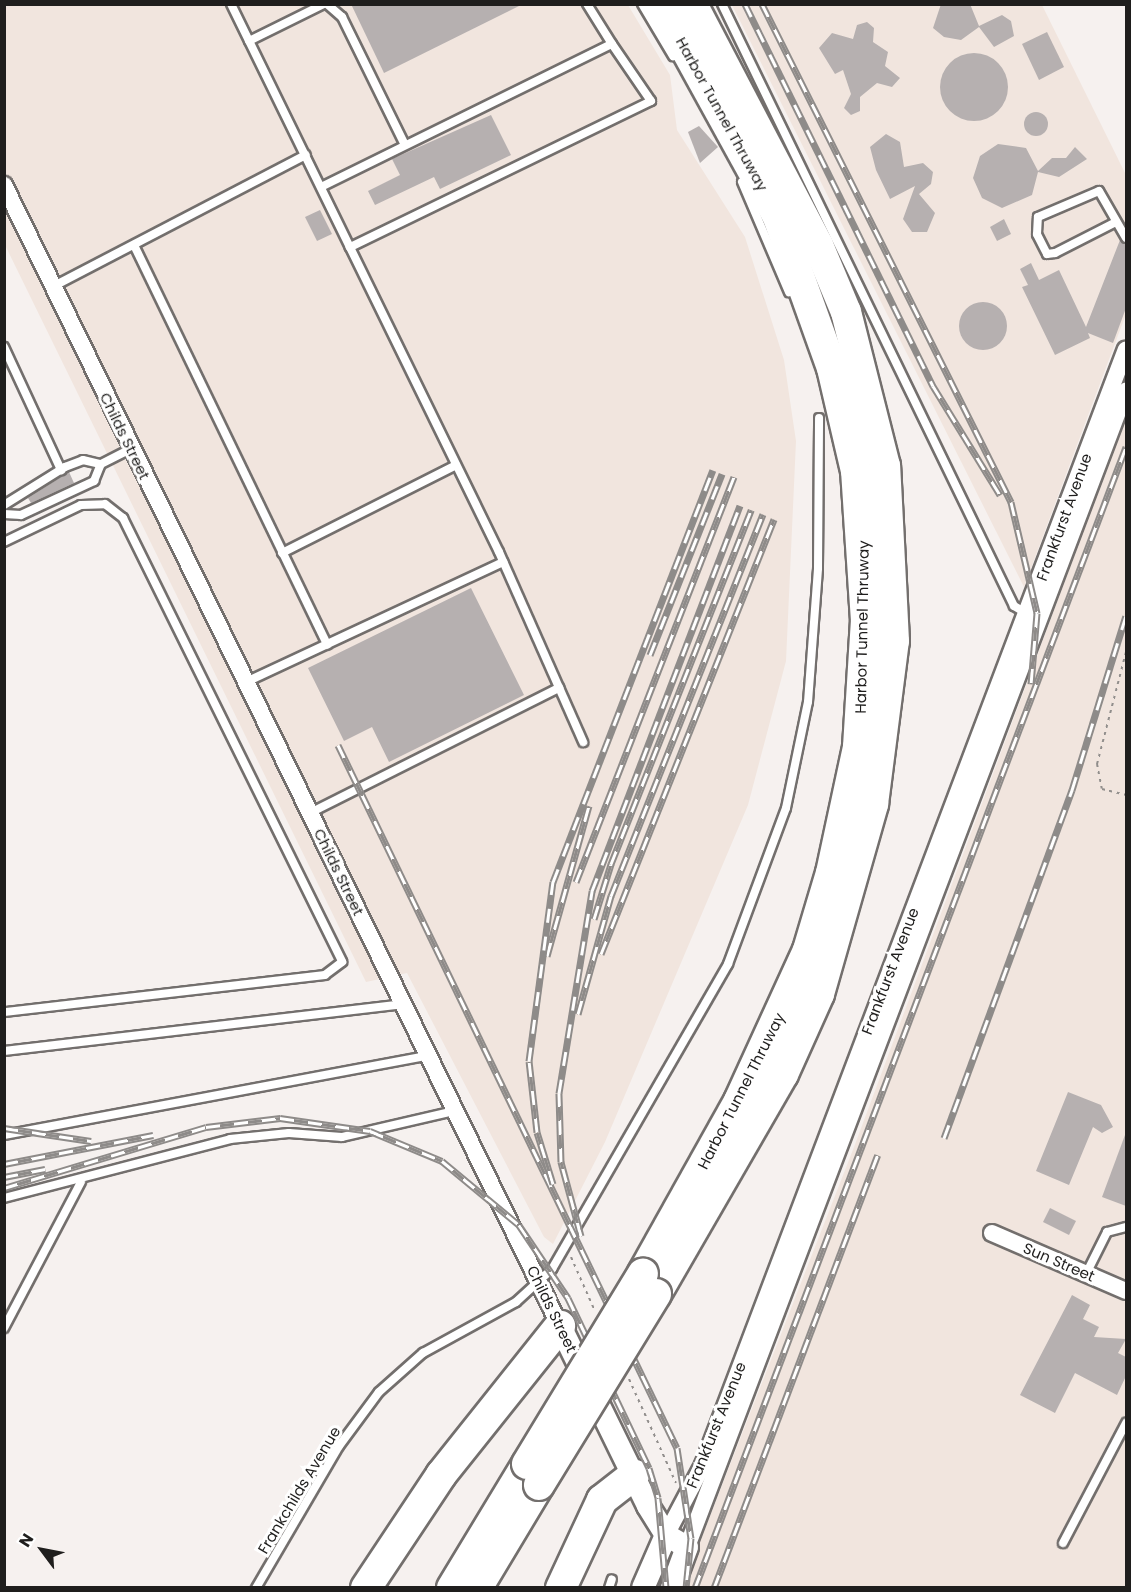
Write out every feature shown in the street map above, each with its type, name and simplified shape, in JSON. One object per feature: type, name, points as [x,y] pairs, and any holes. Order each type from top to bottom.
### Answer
[{"type":"highway","name":"Harbor Tunnel Thruway","points":[[649,1283],[773,1033],[808,950],[848,806],[865,690],[866,610],[864,534],[832,416],[774,159],[661,4]]},
{"type":"highway","name":"Harbor Tunnel Thruway","points":[[452,1587],[533,1474],[649,1283],[783,1074],[819,994],[855,877],[888,718],[894,640],[892,548],[877,423],[832,276],[774,159],[692,4]]},
{"type":"highway","points":[[366,1587],[435,1484],[560,1326]]},
{"type":"highway","name":"Harbor Tunnel Thruway","points":[[477,1587],[533,1474]]},
{"type":"highway","points":[[561,1587],[602,1500],[634,1475]]},
{"type":"main road","name":"Childs Street","points":[[560,1326],[666,1535]]},
{"type":"main road","points":[[666,1535],[687,1547]]},
{"type":"main road","name":"Frankfurst Avenue","points":[[643,1587],[666,1535]]},
{"type":"main road","name":"Frankfurst Avenue","points":[[672,1587],[687,1547]]},
{"type":"street","name":"Childs Street","points":[[4,185],[560,1326]]},
{"type":"street","name":"Frankfurst Avenue","points":[[687,1547],[1034,616],[1126,350]]},
{"type":"street","name":"Frankfurst Avenue","points":[[666,1535],[703,1465],[1034,616],[1126,391]]},
{"type":"street","name":"Sun Street","points":[[992,1233],[1126,1292]]},
{"type":"lane","points":[[231,4],[503,562],[583,742]]},
{"type":"lane","points":[[249,41],[326,4],[342,16],[404,144]]},
{"type":"lane","points":[[350,247],[651,100],[612,44],[588,4]]},
{"type":"lane","points":[[642,4],[679,66]]},
{"type":"lane","points":[[722,4],[774,159],[1014,606],[1034,616]]},
{"type":"lane","points":[[321,187],[404,144],[495,105],[612,44]]},
{"type":"lane","points":[[708,116],[724,145]]},
{"type":"lane","points":[[52,287],[306,155]]},
{"type":"lane","points":[[774,159],[739,175],[793,303]]},
{"type":"lane","points":[[1114,223],[1055,253],[1047,254],[1037,234],[1038,217],[1088,192],[1099,191],[1114,223],[1126,238]]},
{"type":"lane","points":[[134,245],[327,645]]},
{"type":"lane","points":[[4,347],[61,470]]},
{"type":"lane","points":[[813,353],[832,416]]},
{"type":"lane","name":"Frankchilds Avenue","points":[[256,1587],[339,1446],[380,1392],[423,1353],[516,1302],[539,1283],[574,1235],[703,1012],[768,864],[798,755],[815,641],[832,416]]},
{"type":"lane","points":[[4,505],[61,470],[83,460],[101,464],[131,449]]},
{"type":"lane","points":[[4,514],[21,515],[94,481],[101,464]]},
{"type":"lane","points":[[282,553],[456,465]]},
{"type":"lane","points":[[4,542],[81,505],[105,504],[123,518],[342,962],[325,975],[4,1012]]},
{"type":"lane","points":[[246,682],[503,562]]},
{"type":"lane","points":[[310,813],[559,688]]},
{"type":"lane","points":[[4,1051],[404,1004]]},
{"type":"lane","points":[[4,1135],[427,1056]]},
{"type":"lane","points":[[4,1198],[81,1182],[230,1138],[289,1133],[342,1137],[454,1111]]},
{"type":"lane","points":[[4,1328],[81,1182]]},
{"type":"lane","points":[[1086,1274],[1107,1232],[1126,1227]]},
{"type":"lane","points":[[1063,1543],[1126,1423]]},
{"type":"path","points":[[1126,652],[1097,764],[1102,789],[1126,795]]},
{"type":"shaded area","points":[[5,5],[628,5],[670,75],[677,130],[745,237],[784,360],[796,441],[786,661],[748,805],[605,1142],[553,1244],[544,1237],[407,973],[366,982],[5,245]]},
{"type":"shaded area","points":[[732,5],[1042,5],[1126,175],[1126,314],[1024,587]]},
{"type":"shaded area","points":[[1126,417],[1126,1587],[682,1588],[854,1147]]},
{"type":"building","points":[[351,4],[523,4],[384,73]]},
{"type":"building","points":[[941,4],[970,4],[979,26],[1002,15],[1011,21],[1014,36],[994,47],[979,27],[961,40],[944,37],[933,28]]},
{"type":"building","points":[[867,22],[874,28],[873,42],[888,52],[885,66],[900,78],[892,87],[877,83],[860,97],[860,111],[851,115],[844,108],[851,94],[843,70],[835,74],[819,48],[832,33],[853,39],[857,25]]},
{"type":"building","points":[[1047,32],[1064,67],[1039,80],[1022,44]]},
{"type":"building","points":[[974,53],[987,56],[998,63],[1005,74],[1008,87],[1005,100],[998,111],[987,118],[974,121],[961,118],[950,111],[943,100],[940,87],[943,74],[950,63],[961,56]]},
{"type":"building","points":[[1031,112],[1041,112],[1048,119],[1048,129],[1041,136],[1031,136],[1024,129],[1024,119]]},
{"type":"building","points":[[491,115],[511,155],[440,189],[434,177],[375,205],[368,191],[400,175],[392,159]]},
{"type":"building","points":[[699,126],[718,147],[700,163],[688,132]]},
{"type":"building","points":[[886,134],[900,142],[904,167],[923,163],[933,172],[931,184],[919,194],[935,213],[927,232],[912,232],[903,219],[915,186],[890,199],[876,170],[870,147]]},
{"type":"building","points":[[998,144],[1026,148],[1038,171],[1052,158],[1066,158],[1075,147],[1087,159],[1059,177],[1038,172],[1032,195],[1002,208],[982,198],[973,178],[980,156]]},
{"type":"building","points":[[320,210],[332,234],[317,241],[305,217]]},
{"type":"building","points":[[1004,219],[1011,234],[997,241],[990,227]]},
{"type":"building","points":[[1120,240],[1126,244],[1126,308],[1113,343],[1088,333],[1090,338],[1055,355],[1022,287],[1028,285],[1020,269],[1031,263],[1039,280],[1059,270],[1086,327]]},
{"type":"building","points":[[983,302],[1000,309],[1007,326],[1000,343],[983,350],[966,343],[959,326],[966,309]]},
{"type":"building","points":[[69,472],[74,483],[31,503],[28,498]]},
{"type":"building","points":[[471,588],[524,695],[389,762],[372,727],[344,741],[308,668]]},
{"type":"building","points":[[1068,1092],[1101,1105],[1113,1127],[1102,1133],[1093,1127],[1069,1185],[1036,1171]]},
{"type":"building","points":[[1126,1135],[1126,1206],[1102,1197]]},
{"type":"building","points":[[1050,1208],[1076,1221],[1069,1235],[1043,1222]]},
{"type":"building","points":[[1072,1295],[1090,1305],[1083,1319],[1099,1327],[1094,1337],[1126,1339],[1118,1353],[1126,1357],[1126,1376],[1117,1395],[1075,1373],[1055,1413],[1020,1395]]},
{"type":"railway","points":[[745,4],[933,386],[1000,495]]},
{"type":"railway","points":[[762,4],[1011,502],[1037,613],[1031,684]]},
{"type":"railway","points":[[695,1588],[1126,447]]},
{"type":"railway","points":[[553,1184],[537,1132],[529,1061],[553,882],[713,470]]},
{"type":"railway","points":[[650,655],[722,474]]},
{"type":"railway","points":[[576,882],[734,477]]},
{"type":"railway","points":[[581,1236],[561,1162],[559,1093],[592,891],[740,505]]},
{"type":"railway","points":[[594,919],[611,864],[751,510]]},
{"type":"railway","points":[[578,1014],[611,896],[763,514]]},
{"type":"railway","points":[[601,954],[774,519]]},
{"type":"railway","points":[[944,1138],[1072,790],[1126,616]]},
{"type":"railway","points":[[338,745],[677,1448],[691,1538],[686,1588]]},
{"type":"railway","points":[[547,956],[589,806]]},
{"type":"railway","points":[[4,1188],[206,1127],[280,1118],[370,1131],[442,1161],[519,1225],[568,1298],[649,1468],[658,1498],[666,1588]]},
{"type":"railway","points":[[4,1128],[91,1141]]},
{"type":"railway","points":[[4,1164],[153,1135]]},
{"type":"railway","points":[[714,1588],[878,1155]]},
{"type":"railway","points":[[4,1177],[45,1169]]}]
